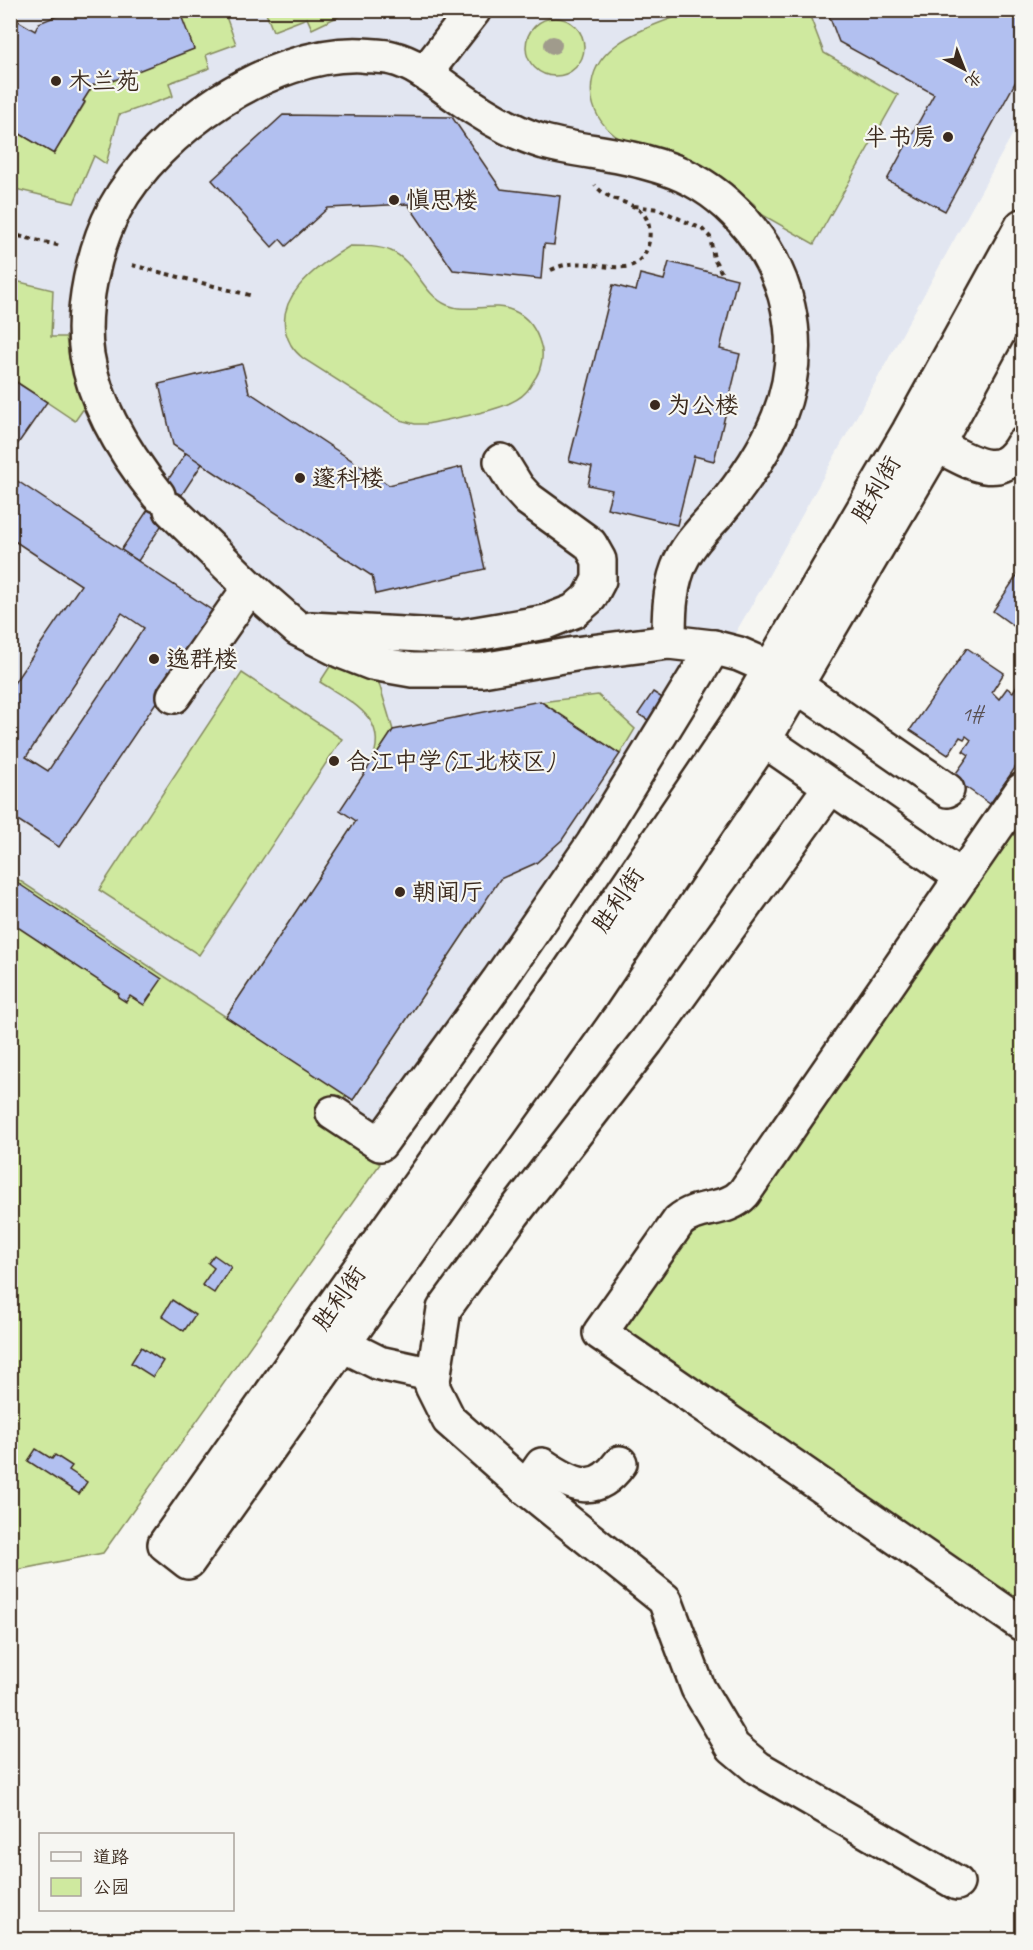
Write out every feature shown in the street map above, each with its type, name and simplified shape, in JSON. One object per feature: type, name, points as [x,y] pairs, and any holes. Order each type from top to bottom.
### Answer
[{"type":"street","points":[[425,73],[474,10]]},
{"type":"street","points":[[669,642],[671,590],[679,565],[692,542],[752,470],[775,429],[790,386],[792,351],[789,310],[779,274],[764,246],[738,216],[714,194],[684,175],[644,162],[539,141],[502,124],[425,73],[393,58],[358,55],[315,59],[259,78],[212,106],[174,136],[136,177],[116,208],[101,243],[86,307],[86,351],[92,381],[115,432],[137,469],[164,503],[250,587],[298,628],[372,663],[412,670],[482,670],[575,654],[669,642],[714,647],[739,654],[784,677],[947,790]]},
{"type":"street","name":"胜利街","points":[[1023,226],[909,431],[784,677],[764,740],[589,999],[343,1345],[177,1553],[725,742],[784,677],[937,445],[1023,289]]},
{"type":"street","points":[[937,445],[976,465],[988,467],[1001,466],[1012,460],[1023,444]]},
{"type":"street","points":[[298,628],[458,637],[546,622],[574,611],[590,597],[599,580],[599,560],[590,544],[528,499],[517,487],[501,462]]},
{"type":"street","points":[[174,696],[250,587]]},
{"type":"street","points":[[333,1113],[380,1144],[593,844],[714,647]]},
{"type":"street","points":[[764,740],[962,877]]},
{"type":"street","points":[[831,786],[647,1041],[513,1214],[444,1309],[432,1386],[449,1419],[526,1488],[665,1600],[698,1688],[733,1748],[758,1768],[957,1883]]},
{"type":"street","points":[[1023,790],[744,1193],[728,1205],[690,1213],[679,1221],[600,1333],[1023,1624]]},
{"type":"street","points":[[343,1345],[379,1363],[434,1375]]},
{"type":"street","points":[[526,1488],[542,1465],[561,1478],[583,1486],[605,1480],[620,1463]]},
{"type":"path","points":[[588,152],[591,180],[600,191],[613,200],[633,206],[658,209],[702,230],[710,237],[714,260],[723,275]]},
{"type":"path","points":[[551,270],[564,264],[579,263],[626,267],[638,261],[649,246],[650,230],[644,215],[633,206]]},
{"type":"path","points":[[10,234],[61,246]]},
{"type":"path","points":[[132,265],[253,296]]},
{"type":"shaded area","name":"合江中学(江北校区)","points":[[11,11],[1022,11],[1022,117],[764,584],[700,693],[516,971],[103,1553],[11,1571]]},
{"type":"green space","points":[[352,10],[312,29],[307,18],[273,31],[265,11]]},
{"type":"green space","points":[[179,11],[224,11],[236,44],[206,55],[210,68],[169,83],[173,96],[119,115],[106,164],[94,156],[74,203],[11,188],[10,128],[54,154],[85,103],[83,101],[93,85],[106,80],[107,82]]},
{"type":"green space","points":[[691,11],[808,11],[824,53],[898,95],[814,244],[761,214],[754,204],[741,193],[714,175],[620,139],[605,127],[598,117],[592,99],[592,80],[598,64],[609,51],[640,31]]},
{"type":"green space","points":[[555,18],[566,20],[579,31],[584,47],[582,58],[571,71],[555,76],[544,74],[531,63],[526,47],[528,36],[539,23]]},
{"type":"green space","points":[[350,246],[382,248],[400,256],[431,293],[447,305],[463,308],[506,308],[529,321],[539,340],[542,362],[527,390],[518,399],[494,409],[427,424],[415,424],[400,420],[304,359],[291,345],[285,329],[285,314],[290,299],[311,274]]},
{"type":"green space","points":[[11,280],[53,290],[51,337],[66,337],[69,358],[84,408],[75,421],[11,378]]},
{"type":"green space","points":[[331,665],[352,675],[378,680],[393,730],[370,765],[376,749],[373,724],[356,706],[320,682]]},
{"type":"green space","points":[[242,673],[342,739],[199,955],[99,890]]},
{"type":"green space","points":[[598,695],[635,729],[620,754],[540,702]]},
{"type":"green space","points":[[1022,806],[1022,1613],[613,1331],[685,1227],[724,1215]]},
{"type":"green space","points":[[356,821],[483,905],[353,1100],[345,1096],[325,1127],[380,1164],[103,1553],[11,1571],[11,875],[226,1017]]},
{"type":"building","name":"木兰苑","points":[[62,10],[179,10],[194,49],[107,83],[106,80],[93,85],[54,154],[10,128],[10,16],[35,31],[39,23],[62,14]]},
{"type":"building","name":"半书房","points":[[827,10],[1022,10],[1022,70],[945,211],[887,180],[934,94],[839,42]]},
{"type":"building","name":"慎思楼","points":[[283,115],[452,117],[501,189],[560,196],[554,245],[544,244],[541,279],[453,270],[408,204],[328,208],[286,246],[280,239],[272,247],[212,180]]},
{"type":"building","name":"为公楼","points":[[669,262],[737,279],[720,349],[740,354],[714,461],[694,456],[677,525],[607,508],[612,490],[588,485],[592,467],[569,461],[613,285],[636,291],[640,274],[664,280]]},
{"type":"building","name":"邃科楼","points":[[242,364],[249,392],[389,485],[462,467],[485,569],[376,594],[372,576],[173,445],[159,384]]},
{"type":"building","points":[[10,378],[47,402],[10,455]]},
{"type":"building","points":[[186,453],[202,464],[138,561],[121,550]]},
{"type":"building","name":"逸群楼","points":[[10,476],[216,613],[59,847],[10,815],[10,689],[81,585],[10,538]],"holes":[[[122,613],[144,628],[48,771],[26,757]]]},
{"type":"building","points":[[1022,568],[1022,632],[993,611]]},
{"type":"building","points":[[967,648],[1004,673],[992,692],[999,699],[1007,688],[1013,692],[1022,677],[1022,758],[990,804],[961,784],[963,782],[954,776],[969,755],[963,751],[971,740],[966,736],[964,739],[960,737],[948,755],[910,730]]},
{"type":"building","points":[[653,692],[667,701],[653,723],[638,714]]},
{"type":"building","name":"朝闻厅","points":[[540,701],[620,754],[562,840],[536,863],[500,879],[353,1100],[226,1017],[356,821],[340,810],[393,730]]},
{"type":"building","points":[[10,878],[162,979],[144,1005],[130,996],[126,1002],[118,997],[119,994],[10,922]]},
{"type":"building","points":[[214,1255],[231,1267],[214,1293],[202,1285],[214,1268],[208,1263]]},
{"type":"building","points":[[172,1300],[195,1315],[184,1331],[162,1316]]},
{"type":"building","points":[[141,1347],[163,1361],[153,1377],[131,1363]]},
{"type":"building","points":[[36,1449],[52,1459],[55,1455],[72,1466],[69,1470],[87,1482],[79,1494],[28,1461]]},
{"type":"place","name":"木兰苑","points":[[56,81]]},
{"type":"place","name":"半书房","points":[[948,137]]},
{"type":"place","name":"慎思楼","points":[[394,200]]},
{"type":"place","name":"为公楼","points":[[655,405]]},
{"type":"place","name":"邃科楼","points":[[300,478]]},
{"type":"place","name":"逸群楼","points":[[154,659]]},
{"type":"place","name":"合江中学(江北校区)","points":[[334,761]]},
{"type":"place","name":"朝闻厅","points":[[400,892]]}]
